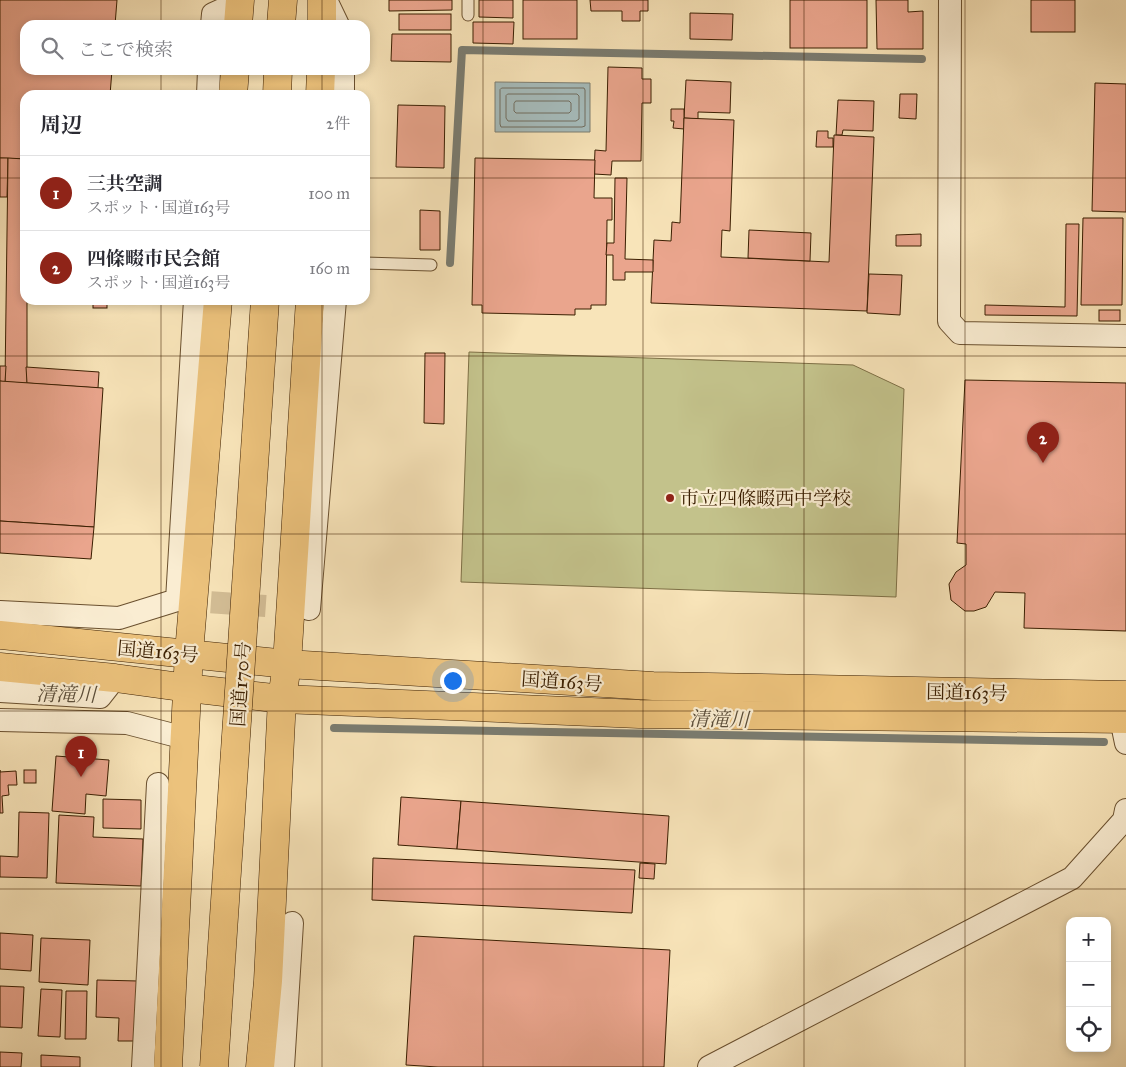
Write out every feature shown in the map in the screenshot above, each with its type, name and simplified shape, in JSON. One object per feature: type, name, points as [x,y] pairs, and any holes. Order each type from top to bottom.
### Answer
[{"type":"highway","points":[[281,20],[283,0]]},
{"type":"highway","points":[[322,20],[324,0]]},
{"type":"highway","points":[[233,90],[235,75]]},
{"type":"highway","points":[[277,90],[278,75]]},
{"type":"highway","points":[[320,90],[321,75]]},
{"type":"highway","points":[[168,1067],[189,654],[218,305]]},
{"type":"highway","name":"国道170号","points":[[214,1067],[265,305]]},
{"type":"highway","points":[[260,1067],[268,981],[282,699],[287,664],[310,305]]},
{"type":"highway","name":"国道163号","points":[[0,634],[287,664],[653,686],[1125,719]]},
{"type":"highway","name":"国道163号","points":[[0,667],[116,678],[282,699],[639,714],[1125,719]]},
{"type":"street","points":[[324,0],[335,20]]},
{"type":"street","points":[[950,0],[949,321],[960,333],[1126,336]]},
{"type":"street","points":[[212,20],[213,14],[239,9]]},
{"type":"street","points":[[208,90],[210,75]]},
{"type":"street","points":[[342,90],[343,75]]},
{"type":"street","points":[[0,612],[119,618],[177,600],[195,305]]},
{"type":"street","points":[[309,609],[335,305]]},
{"type":"street","points":[[0,691],[100,697],[116,678]]},
{"type":"street","points":[[0,720],[127,723],[185,738]]},
{"type":"street","points":[[143,1067],[158,784]]},
{"type":"street","points":[[710,1067],[1072,878],[1124,820],[1126,810]]},
{"type":"street","points":[[283,1067],[292,922]]},
{"type":"lane","points":[[468,0],[468,15]]},
{"type":"lane","points":[[370,263],[431,266]]},
{"type":"shaded area","points":[[469,352],[853,365],[904,389],[896,597],[461,582]]},
{"type":"water","points":[[495,82],[590,83],[590,132],[495,132]]},
{"type":"building","points":[[0,0],[117,0],[115,20],[20,20],[20,75],[112,75],[110,90],[20,90],[20,159],[0,158]]},
{"type":"building","points":[[389,0],[452,0],[452,10],[389,11]]},
{"type":"building","points":[[479,0],[513,0],[513,18],[479,17]]},
{"type":"building","points":[[523,0],[577,0],[577,39],[523,39]]},
{"type":"building","points":[[590,0],[648,0],[648,11],[640,11],[640,21],[622,21],[622,11],[591,11]]},
{"type":"building","points":[[790,0],[867,0],[867,48],[790,48]]},
{"type":"building","points":[[876,0],[908,0],[908,12],[923,11],[923,49],[877,49]]},
{"type":"building","points":[[1031,0],[1075,0],[1075,32],[1031,32]]},
{"type":"building","points":[[690,13],[733,14],[732,40],[690,39]]},
{"type":"building","points":[[399,14],[451,14],[451,30],[399,30]]},
{"type":"building","points":[[473,22],[514,22],[513,44],[473,43]]},
{"type":"building","points":[[392,34],[451,34],[451,62],[391,61]]},
{"type":"building","points":[[608,67],[642,68],[642,79],[651,79],[651,103],[642,103],[641,161],[612,161],[611,175],[594,174],[595,150],[606,151]]},
{"type":"building","points":[[686,80],[731,82],[730,113],[698,112],[698,119],[684,118]]},
{"type":"building","points":[[1095,83],[1126,84],[1126,212],[1092,211]]},
{"type":"building","points":[[900,94],[917,94],[916,119],[899,118]]},
{"type":"building","points":[[838,100],[874,101],[873,131],[843,130],[842,135],[836,135]]},
{"type":"building","points":[[398,105],[445,106],[444,168],[396,167]]},
{"type":"building","points":[[671,109],[684,109],[684,129],[673,128],[674,121],[671,121]]},
{"type":"building","points":[[684,118],[734,120],[730,231],[722,230],[721,257],[829,262],[834,135],[874,137],[867,311],[651,303],[654,240],[671,241],[672,222],[680,223]]},
{"type":"building","points":[[817,131],[828,131],[828,138],[833,138],[833,147],[816,147]]},
{"type":"building","points":[[0,158],[8,158],[7,197],[0,197]]},
{"type":"building","points":[[8,158],[20,159],[20,305],[27,305],[27,383],[5,382]]},
{"type":"building","points":[[475,158],[595,160],[594,198],[612,198],[612,220],[607,220],[606,305],[591,305],[591,309],[575,309],[575,315],[482,313],[482,305],[472,305]]},
{"type":"building","points":[[615,178],[627,178],[625,259],[653,260],[653,272],[625,272],[625,280],[613,280],[613,255],[606,255],[607,243],[614,243]]},
{"type":"building","points":[[420,210],[440,211],[440,250],[420,250]]},
{"type":"building","points":[[1083,218],[1123,218],[1122,305],[1081,305]]},
{"type":"building","points":[[1066,224],[1079,224],[1077,316],[985,315],[985,305],[1065,307]]},
{"type":"building","points":[[749,230],[811,233],[810,261],[748,258]]},
{"type":"building","points":[[921,234],[921,246],[896,246],[896,235]]},
{"type":"building","points":[[869,274],[902,275],[900,315],[867,313]]},
{"type":"building","points":[[93,305],[107,305],[107,308],[93,308]]},
{"type":"building","points":[[1099,310],[1120,310],[1120,321],[1099,321]]},
{"type":"building","points":[[425,353],[445,353],[444,424],[424,423]]},
{"type":"building","points":[[0,366],[6,366],[5,382],[0,381]]},
{"type":"building","points":[[26,367],[99,372],[98,388],[27,383]]},
{"type":"building","points":[[965,380],[1126,383],[1126,631],[1024,628],[1025,593],[995,592],[986,607],[974,611],[965,611],[951,600],[949,584],[956,572],[966,565],[966,544],[957,543]]},
{"type":"building","points":[[0,381],[103,388],[94,527],[0,521]]},
{"type":"building","points":[[0,521],[94,527],[91,559],[0,553]]},
{"type":"building","points":[[56,756],[109,760],[106,796],[86,794],[85,814],[52,811]]},
{"type":"building","points":[[24,770],[36,770],[36,783],[24,783]]},
{"type":"building","points":[[16,771],[17,785],[8,785],[9,795],[2,796],[3,813],[0,813],[0,772]]},
{"type":"building","points":[[401,797],[461,801],[457,849],[398,845]]},
{"type":"building","points":[[103,799],[141,800],[141,829],[103,828]]},
{"type":"building","points":[[461,801],[669,816],[666,864],[457,849]]},
{"type":"building","points":[[19,812],[49,813],[47,878],[0,877],[0,856],[18,857]]},
{"type":"building","points":[[59,815],[94,817],[93,837],[143,839],[141,886],[56,883]]},
{"type":"building","points":[[373,858],[635,870],[632,913],[372,900]]},
{"type":"building","points":[[640,863],[655,864],[654,879],[639,878]]},
{"type":"building","points":[[0,933],[33,935],[31,971],[0,969]]},
{"type":"building","points":[[414,936],[670,950],[664,1067],[438,1067],[406,1065]]},
{"type":"building","points":[[41,938],[90,940],[88,985],[39,982]]},
{"type":"building","points":[[97,980],[138,981],[136,1041],[118,1041],[119,1018],[96,1017]]},
{"type":"building","points":[[0,986],[24,987],[22,1028],[0,1027]]},
{"type":"building","points":[[41,989],[62,990],[60,1037],[38,1036]]},
{"type":"building","points":[[66,991],[87,991],[86,1039],[65,1039]]},
{"type":"building","points":[[0,1052],[22,1053],[21,1067],[0,1067]]},
{"type":"building","points":[[41,1055],[80,1057],[80,1067],[41,1067]]},
{"type":"waterway","points":[[450,263],[462,50],[922,59]]},
{"type":"waterway","name":"清滝川","points":[[334,728],[1104,742]]},
{"type":"tunnel","points":[[178,600],[308,609]]},
{"type":"place","name":"四條畷市民会館","points":[[1043,463]]},
{"type":"place","name":"市立四條畷西中学校","points":[[670,498]]},
{"type":"place","name":"三共空調","points":[[81,777]]}]
